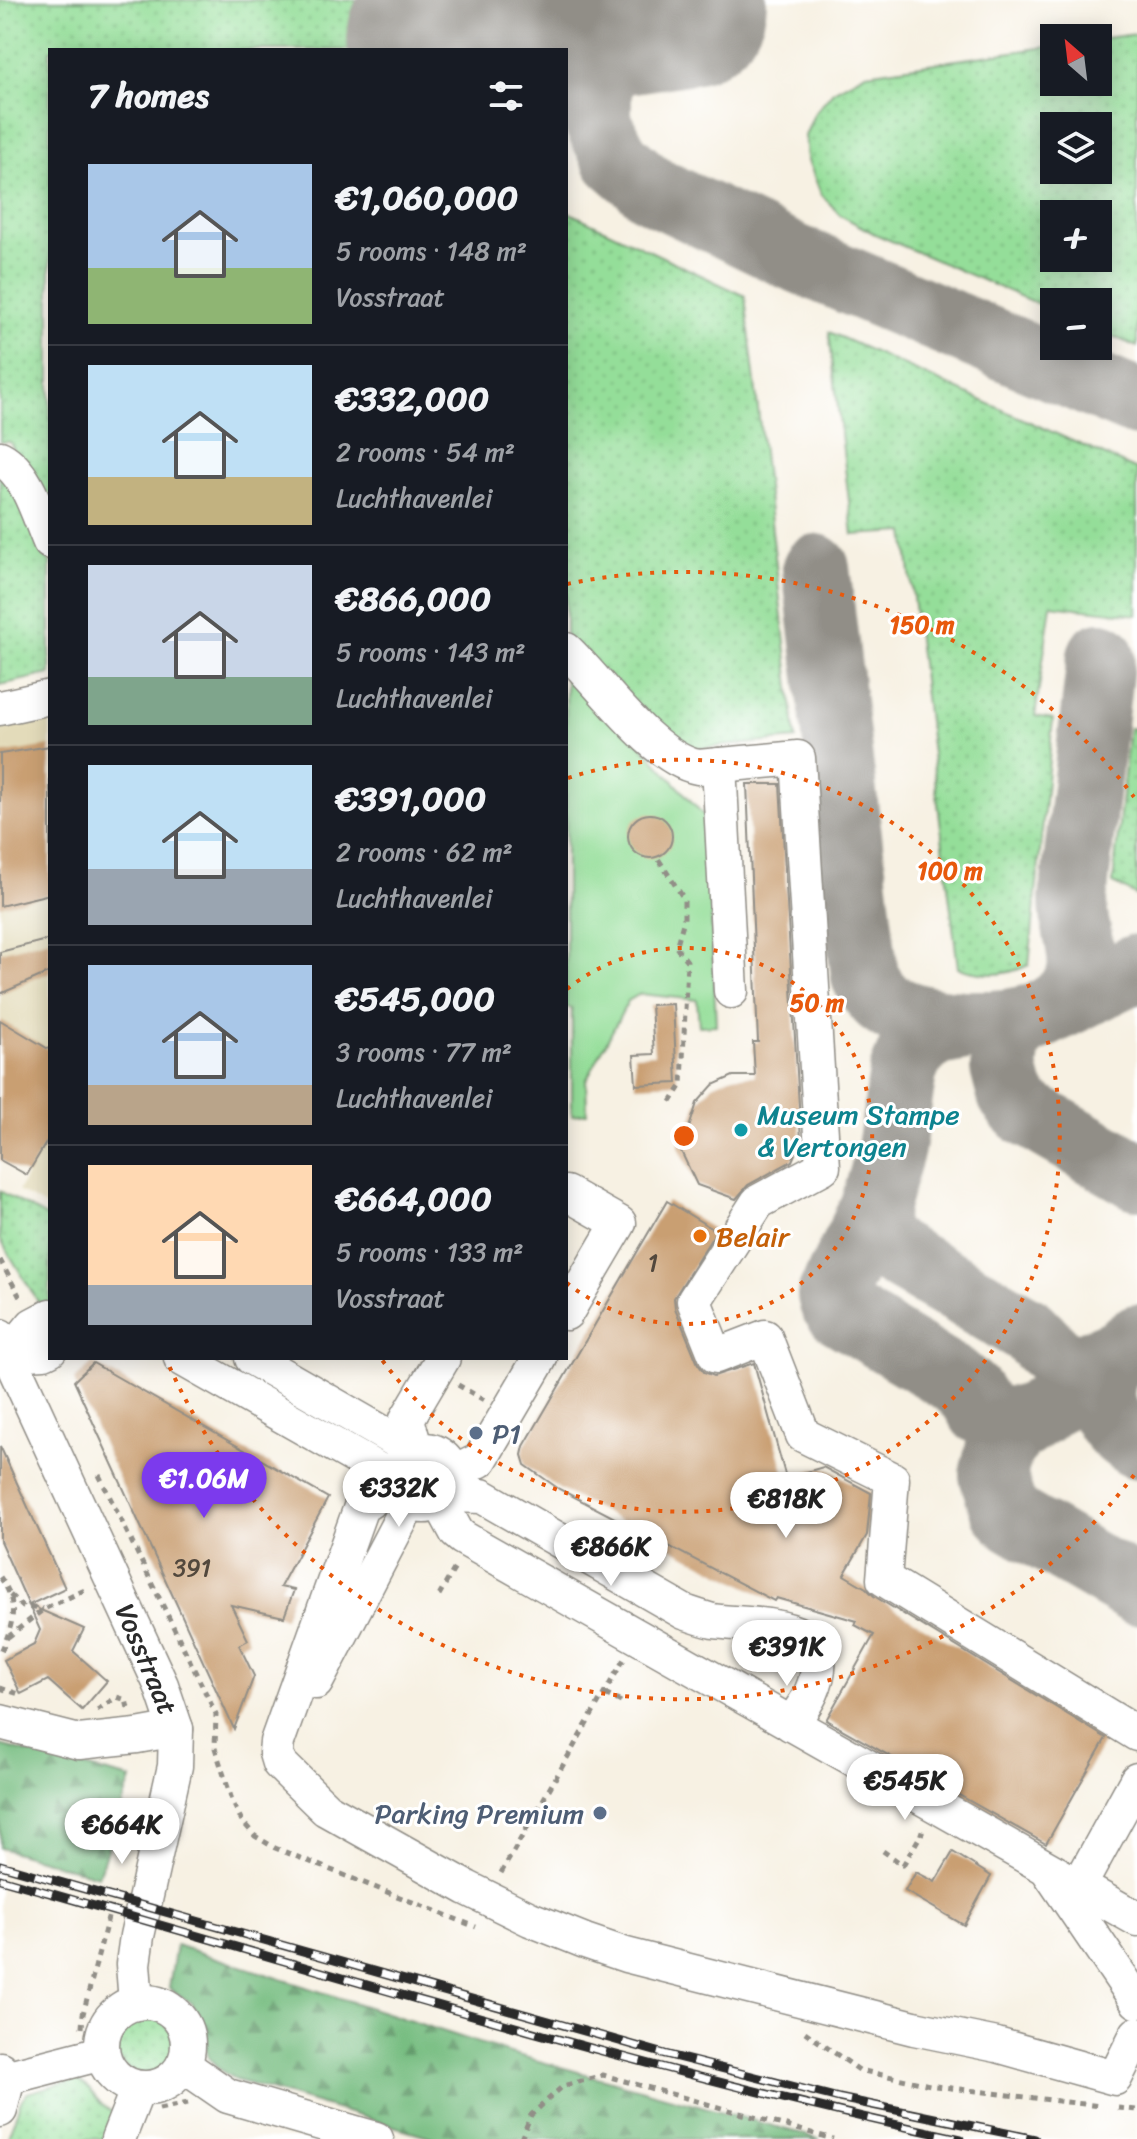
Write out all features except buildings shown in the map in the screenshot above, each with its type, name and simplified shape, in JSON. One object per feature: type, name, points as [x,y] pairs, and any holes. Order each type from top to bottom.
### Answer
[{"type":"street","points":[[0,458],[12,465],[20,475],[48,538]]},
{"type":"street","points":[[568,652],[650,739],[682,764],[698,767],[798,758],[823,1167],[758,1202],[694,1301],[716,1356],[765,1337],[803,1435],[892,1479],[884,1579],[1137,1734]]},
{"type":"street","points":[[0,708],[48,697]]},
{"type":"street","points":[[719,765],[731,991]]},
{"type":"street","points":[[568,1194],[619,1223],[568,1310]]},
{"type":"street","points":[[4,1345],[44,1352],[44,1330]]},
{"type":"street","name":"Vosstraat","points":[[4,1345],[161,1685],[176,1729],[175,1766],[137,1936],[133,1964],[136,2003]]},
{"type":"street","points":[[189,1360],[238,1372],[423,1489],[482,1496],[684,1612],[711,1620],[775,1625],[809,1639],[815,1649],[817,1668],[811,1692],[791,1724]]},
{"type":"street","points":[[256,1360],[415,1451]]},
{"type":"street","points":[[415,1451],[407,1419],[442,1360]]},
{"type":"street","points":[[539,1360],[480,1460],[423,1489],[361,1507],[277,1742],[279,1763],[326,1809],[530,1919],[626,1955],[914,2028],[997,2045],[1115,2078],[1137,2034]]},
{"type":"street","points":[[415,1451],[399,1464],[463,1538],[1137,1919]]},
{"type":"street","points":[[0,1722],[79,1742],[176,1729]]},
{"type":"street","points":[[1079,1886],[1137,1780]]},
{"type":"street","points":[[1048,1869],[1137,2001]]},
{"type":"street","points":[[152,2002],[180,2019],[187,2034],[188,2050],[175,2076],[152,2088],[128,2112],[125,2084],[107,2066],[102,2053],[102,2037],[109,2021],[121,2009],[136,2003],[152,2002]]},
{"type":"street","points":[[2,2086],[102,2053]]},
{"type":"street","points":[[183,2065],[228,2096],[376,2139]]},
{"type":"path","points":[[659,860],[684,899],[684,920],[676,947],[687,961],[682,1085],[671,1102]]},
{"type":"path","points":[[0,1260],[44,1330]]},
{"type":"path","points":[[98,1473],[216,1714],[215,1748]]},
{"type":"path","points":[[439,1595],[457,1565]]},
{"type":"path","points":[[0,1577],[9,1594],[23,1607],[44,1609]]},
{"type":"path","points":[[8,1637],[44,1609],[85,1590]]},
{"type":"path","points":[[0,1654],[13,1626],[9,1594]]},
{"type":"path","points":[[487,1898],[625,1658]]},
{"type":"path","points":[[0,1688],[28,1696]]},
{"type":"path","points":[[605,1694],[621,1702]]},
{"type":"path","points":[[89,1716],[117,1697],[123,1698],[137,1736]]},
{"type":"path","points":[[521,2139],[531,2115],[563,2086],[603,2075],[833,2139]]},
{"type":"path","points":[[128,2112],[153,2111],[175,2104],[192,2103]]},
{"type":"shaded area","points":[[48,712],[48,1208],[18,1191],[27,1175],[0,1160],[0,723]]},
{"type":"green space","points":[[0,0],[390,0],[397,48],[48,48],[48,522],[10,442],[0,442]]},
{"type":"green space","points":[[1137,34],[1137,347],[1112,336],[1112,288],[1040,288],[1040,305],[875,234],[840,215],[821,194],[807,158],[805,136],[814,114],[833,91],[866,73],[1040,48],[1040,96],[1112,96],[1112,37]]},
{"type":"green space","points":[[568,212],[745,296],[796,739],[691,749],[678,746],[568,640]]},
{"type":"green space","points":[[829,332],[1137,470],[1137,615],[1051,605],[1035,716],[1053,719],[1029,965],[1011,972],[985,974],[958,968],[905,532],[853,535]]},
{"type":"green space","points":[[0,468],[15,483],[48,558],[48,674],[0,685]]},
{"type":"green space","points":[[575,670],[707,819],[716,1025],[699,1026],[697,1000],[640,994],[628,1001],[586,1081],[587,1113],[572,1115],[572,1008],[568,1007],[568,679]]},
{"type":"green space","points":[[1129,728],[1137,729],[1137,896],[1113,883]]},
{"type":"green space","points":[[0,1191],[48,1218],[48,1305],[40,1305],[0,1239]]},
{"type":"green space","points":[[0,1745],[131,1779],[98,1876],[0,1848]]},
{"type":"green space","points":[[176,1945],[510,2053],[820,2139],[438,2139],[236,2080],[220,2070],[208,2057],[201,2020],[191,2003],[169,1988]]},
{"type":"green space","points":[[145,2016],[165,2025],[174,2045],[165,2065],[145,2074],[125,2065],[116,2045],[125,2025]]},
{"type":"green space","points":[[75,2079],[115,2113],[106,2139],[7,2139],[27,2093]]},
{"type":"taxiway","points":[[669,2],[627,34],[605,64],[598,87],[598,122],[617,160],[651,189],[791,256],[1137,403]]},
{"type":"taxiway","points":[[816,568],[865,977],[885,1003],[919,1018],[959,1024],[1032,1018]]},
{"type":"taxiway","points":[[1051,1009],[1067,997],[1081,972],[1082,959],[1073,899],[1101,656]]},
{"type":"taxiway","points":[[1137,968],[1019,1026],[1007,1042],[1004,1068],[1011,1095],[1027,1113],[1137,1176]]},
{"type":"taxiway","points":[[980,1024],[938,1032],[923,1041],[910,1055],[903,1072],[891,1148],[874,1206],[831,1295],[839,1311],[956,1381],[970,1393],[981,1411],[995,1419],[1018,1421],[1039,1413]]},
{"type":"taxiway","points":[[874,1206],[871,1228],[880,1245],[1028,1330],[1061,1364],[1082,1367],[1119,1352]]},
{"type":"taxiway","points":[[1137,1338],[1013,1432],[1000,1447],[993,1475],[1003,1507],[1013,1519],[1137,1591]]},
{"type":"taxiway","points":[[1119,1352],[1103,1378],[1102,1403],[1114,1426],[1137,1445]]},
{"type":"runway","points":[[432,38],[682,0]]},
{"type":"railway","points":[[0,1865],[665,2054],[839,2098],[1035,2139]]},
{"type":"railway","points":[[0,1879],[599,2050],[840,2112],[961,2139]]},
{"type":"place","name":"Museum Stampe & Vertongen","points":[[741,1130]]},
{"type":"place","name":"Belair","points":[[700,1236]]},
{"type":"place","name":"P1","points":[[476,1433]]},
{"type":"place","name":"Parking Premium","points":[[600,1813]]}]
